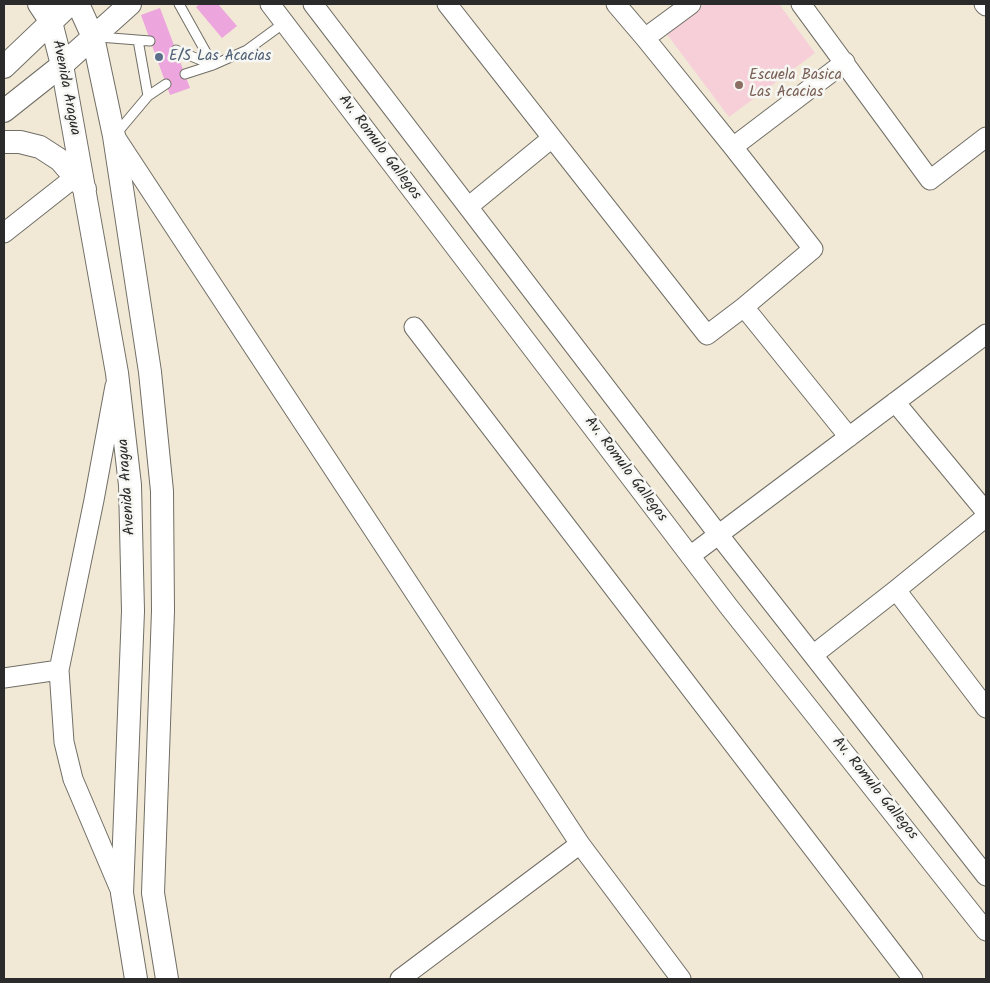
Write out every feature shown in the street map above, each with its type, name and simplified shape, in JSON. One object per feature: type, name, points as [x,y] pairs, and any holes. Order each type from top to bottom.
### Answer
[{"type":"street","points":[[4,67],[45,13],[70,4]]},
{"type":"street","name":"Avenida Aragua","points":[[78,4],[93,37],[114,136],[150,372],[162,491],[163,611],[153,893],[167,979]]},
{"type":"street","points":[[4,110],[62,65],[130,4]]},
{"type":"street","name":"Av. Romulo Gallegos","points":[[270,4],[729,607],[986,931]]},
{"type":"street","points":[[313,4],[718,534],[986,876]]},
{"type":"street","points":[[447,4],[707,335],[744,307],[813,249],[733,147],[616,4]]},
{"type":"street","points":[[645,38],[691,4]]},
{"type":"street","points":[[809,6],[845,62],[930,180],[986,140]]},
{"type":"street","name":"Avenida Aragua","points":[[45,13],[62,65],[80,183],[117,373],[130,485],[133,611],[122,893],[136,979]]},
{"type":"street","points":[[733,147],[845,62]]},
{"type":"street","points":[[114,136],[580,844],[681,979]]},
{"type":"street","points":[[468,207],[552,138]]},
{"type":"street","points":[[4,142],[20,142],[40,147],[60,160],[80,183],[4,233]]},
{"type":"street","points":[[744,307],[849,437]]},
{"type":"street","points":[[414,327],[913,979]]},
{"type":"street","points":[[690,556],[986,334]]},
{"type":"street","points":[[117,373],[94,500],[59,670],[64,742],[74,779],[122,893]]},
{"type":"street","points":[[895,402],[986,512]]},
{"type":"street","points":[[813,655],[986,517]]},
{"type":"street","points":[[896,590],[986,708]]},
{"type":"street","points":[[4,678],[59,670]]},
{"type":"street","points":[[400,979],[580,844]]},
{"type":"lane","points":[[179,4],[213,65]]},
{"type":"lane","points":[[185,74],[213,65],[248,50],[284,23]]},
{"type":"lane","points":[[93,37],[150,41]]},
{"type":"lane","points":[[138,40],[148,96]]},
{"type":"lane","points":[[176,50],[213,65]]},
{"type":"lane","points":[[114,136],[148,96],[166,84]]},
{"type":"shaded area","name":"Escuela Basica Las Acacias","points":[[705,4],[779,4],[815,53],[729,117],[666,33]]},
{"type":"building","points":[[200,4],[218,4],[237,26],[222,38],[196,7]]},
{"type":"building","points":[[160,8],[190,88],[170,95],[141,15]]},
{"type":"place","name":"E/S Las Acacias","points":[[159,57]]},
{"type":"place","name":"Escuela Basica Las Acacias","points":[[739,85]]}]
